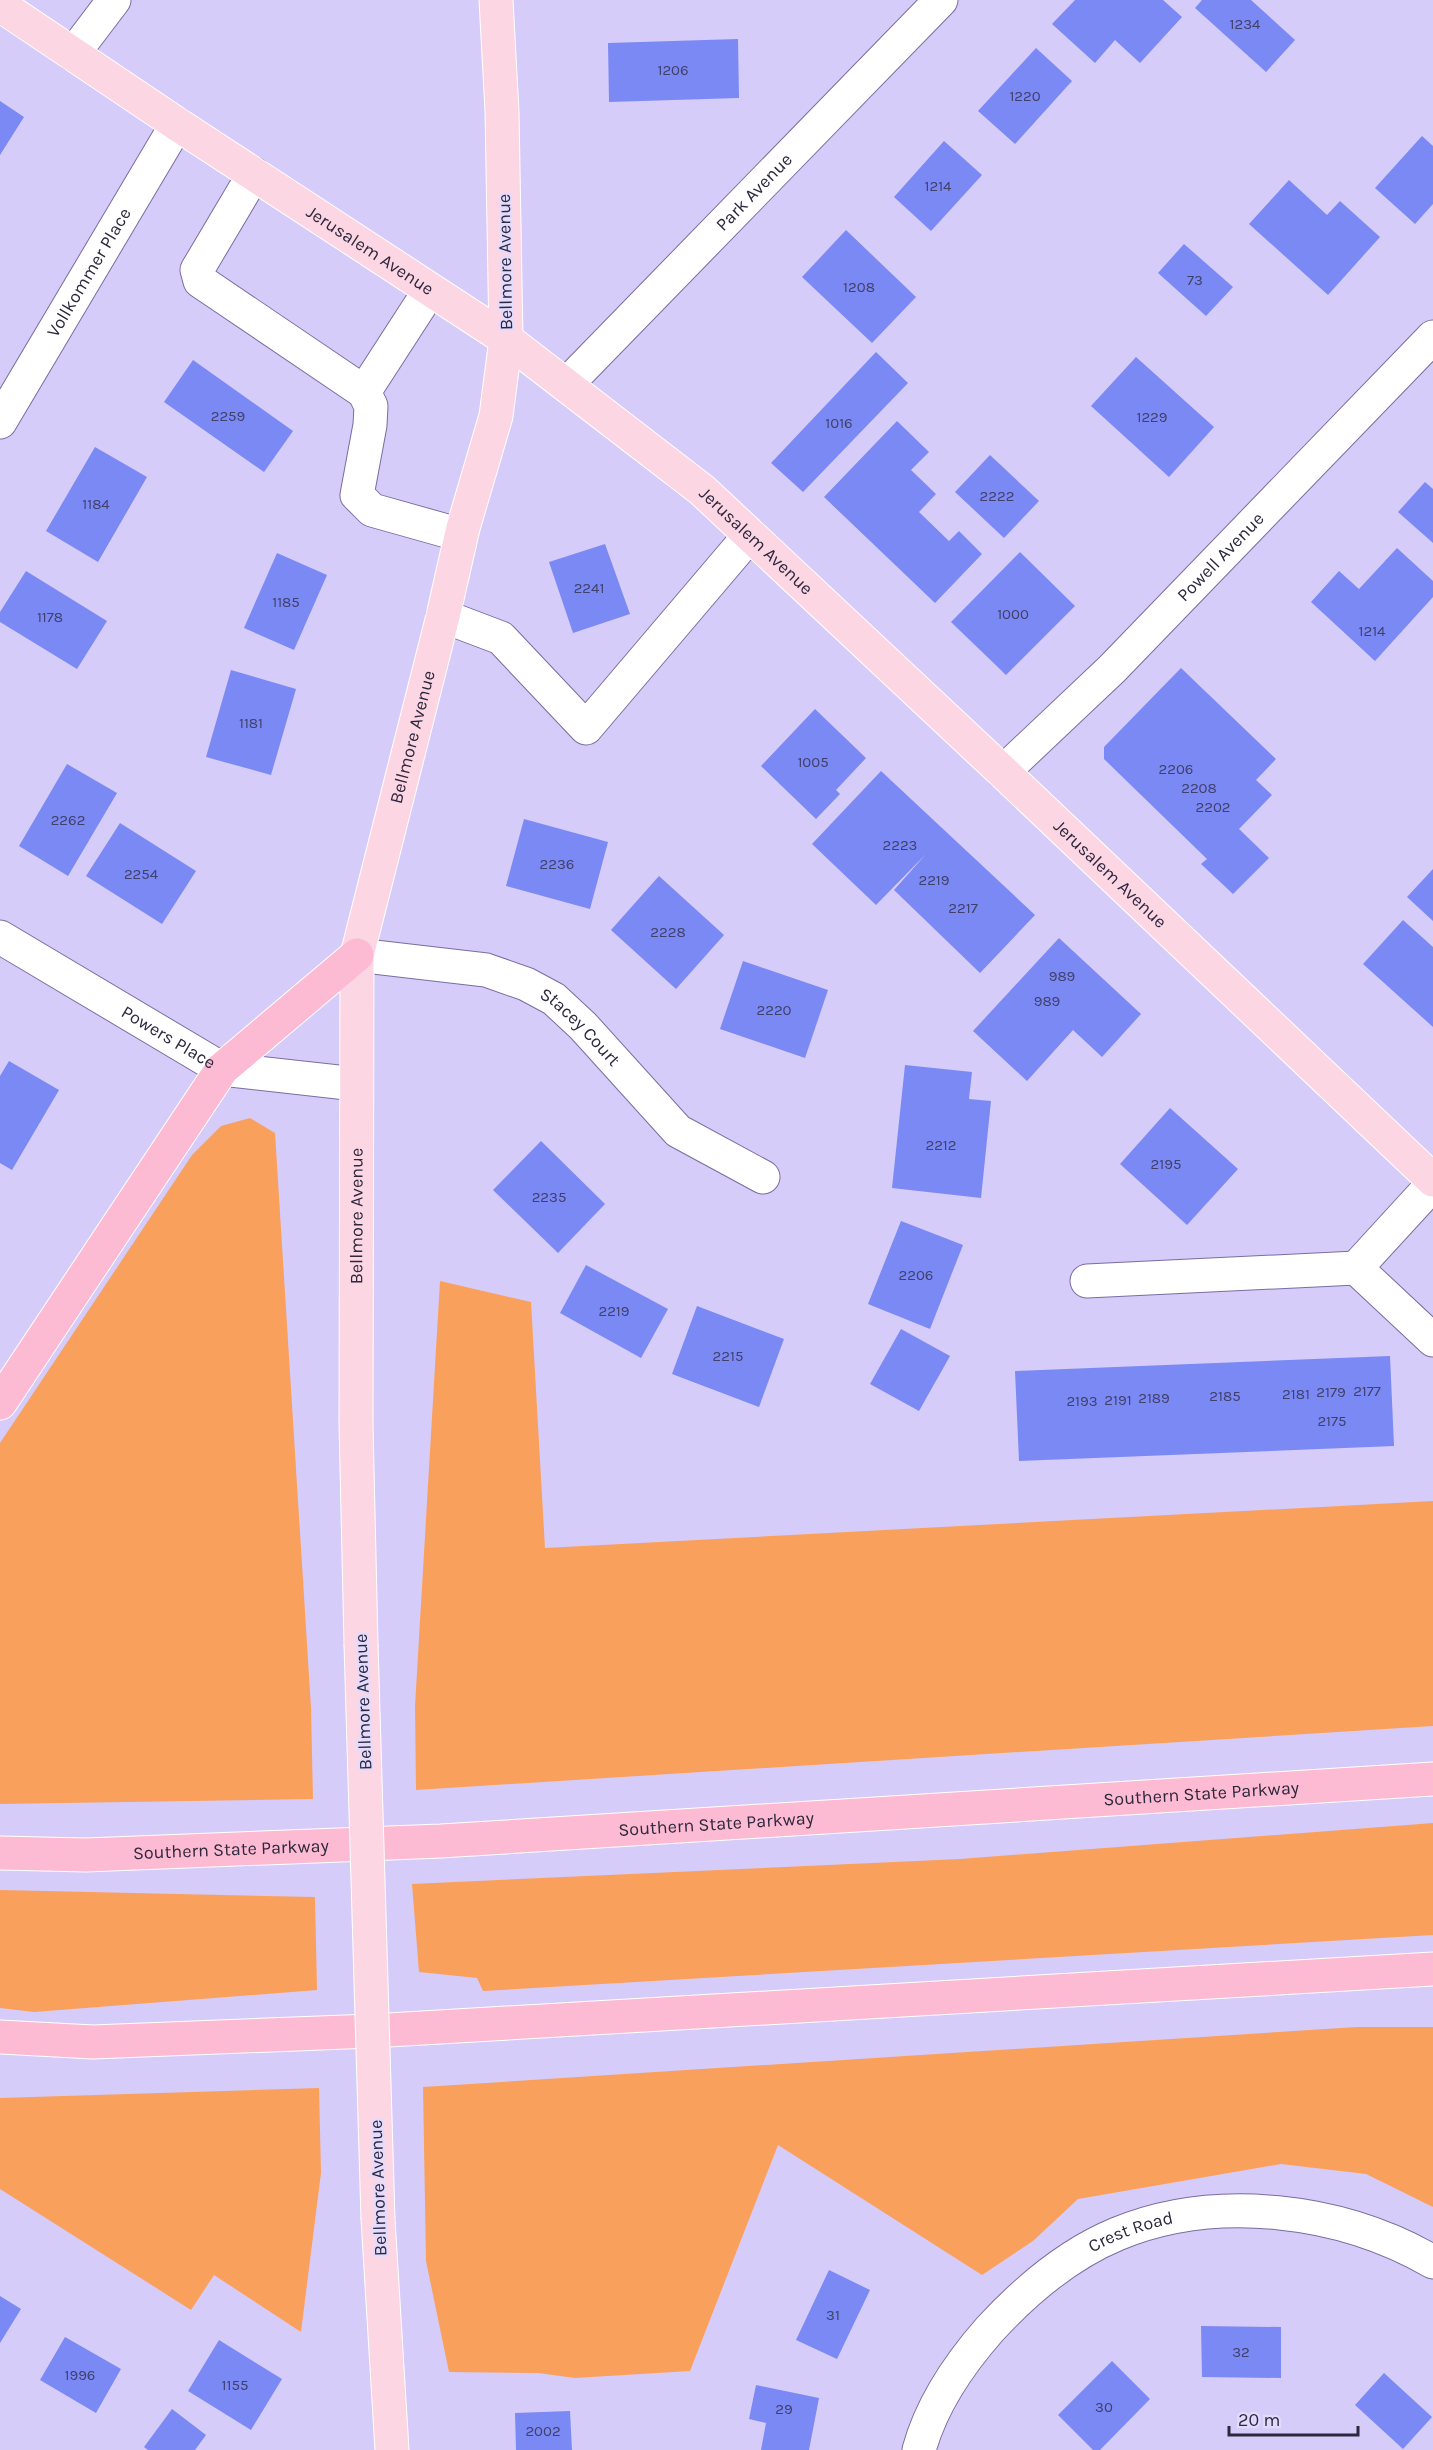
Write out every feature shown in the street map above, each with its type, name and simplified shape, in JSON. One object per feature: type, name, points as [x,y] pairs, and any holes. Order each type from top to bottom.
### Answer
[{"type":"highway","points":[[0,1403],[222,1069],[357,955]]},
{"type":"highway","name":"Southern State Parkway","points":[[0,1853],[86,1856],[441,1841],[1433,1779]]},
{"type":"highway","points":[[0,2037],[93,2042],[371,2031],[1433,1969]]},
{"type":"main road","name":"Bellmore Avenue","points":[[392,2450],[378,2219],[361,1644],[356,1424],[357,955],[443,616],[461,535],[496,416],[506,339],[502,111],[496,0]]},
{"type":"main road","name":"Jerusalem Avenue","points":[[0,5],[177,124],[506,339],[702,490],[1004,772],[1433,1180]]},
{"type":"street","points":[[73,54],[114,0]]},
{"type":"street","name":"Park Avenue","points":[[567,384],[941,0]]},
{"type":"street","name":"Vollkommer Place","points":[[0,422],[177,124]]},
{"type":"street","points":[[254,174],[197,270],[200,281],[363,392],[371,406],[370,425],[357,495],[372,510],[461,535]]},
{"type":"street","points":[[363,392],[430,290]]},
{"type":"street","name":"Powell Avenue","points":[[1004,772],[1112,669],[1433,337]]},
{"type":"street","points":[[443,616],[501,638],[586,728],[750,535]]},
{"type":"street","name":"Powers Place","points":[[0,937],[222,1069],[356,1084]]},
{"type":"street","name":"Stacey Court","points":[[357,955],[486,970],[526,984],[554,999],[583,1026],[678,1131],[763,1177]]},
{"type":"street","points":[[1087,1281],[1356,1268],[1433,1184]]},
{"type":"street","points":[[1356,1268],[1433,1340]]},
{"type":"street","name":"Crest Road","points":[[919,2450],[929,2423],[951,2382],[965,2360],[1000,2319],[1042,2280],[1116,2235],[1183,2216],[1241,2212],[1274,2213],[1353,2228],[1395,2243],[1433,2262]]},
{"type":"shaded area","points":[[250,1118],[275,1133],[311,1708],[313,1799],[0,1804],[0,1443],[192,1155],[221,1126]]},
{"type":"shaded area","points":[[440,1281],[531,1302],[545,1548],[1433,1501],[1433,1726],[416,1790],[415,1706]]},
{"type":"shaded area","points":[[1433,1823],[1433,1935],[483,1991],[477,1978],[419,1972],[412,1884],[960,1859]]},
{"type":"shaded area","points":[[0,1890],[315,1897],[317,1990],[34,2012],[0,2008]]},
{"type":"shaded area","points":[[1357,2027],[1433,2027],[1433,2207],[1366,2174],[1281,2164],[1078,2199],[1033,2241],[982,2275],[778,2145],[690,2371],[575,2378],[538,2373],[449,2372],[426,2261],[423,2087]]},
{"type":"shaded area","points":[[319,2088],[321,2173],[301,2332],[214,2275],[191,2310],[0,2189],[0,2098]]},
{"type":"building","points":[[1075,0],[1163,0],[1182,17],[1140,63],[1115,40],[1095,63],[1052,24]]},
{"type":"building","points":[[1202,0],[1251,0],[1295,40],[1266,72],[1195,8]]},
{"type":"building","points":[[738,39],[739,98],[609,102],[608,43]]},
{"type":"building","points":[[1036,48],[1072,81],[1015,144],[978,111]]},
{"type":"building","points":[[0,101],[24,117],[0,155]]},
{"type":"building","points":[[1422,136],[1433,146],[1433,204],[1415,224],[1375,188]]},
{"type":"building","points":[[944,141],[982,175],[931,231],[894,197]]},
{"type":"building","points":[[1289,180],[1327,215],[1340,201],[1380,237],[1328,295],[1249,224]]},
{"type":"building","points":[[846,230],[916,297],[872,343],[802,277]]},
{"type":"building","points":[[1184,244],[1233,287],[1206,316],[1158,273]]},
{"type":"building","points":[[876,352],[908,383],[803,492],[771,463]]},
{"type":"building","points":[[1136,357],[1214,427],[1169,477],[1091,406]]},
{"type":"building","points":[[193,360],[293,431],[264,472],[164,402]]},
{"type":"building","points":[[897,421],[929,452],[911,470],[936,494],[919,512],[949,541],[959,531],[982,554],[935,603],[824,497]]},
{"type":"building","points":[[95,447],[147,477],[98,562],[46,531]]},
{"type":"building","points":[[990,455],[1039,501],[1004,538],[955,492]]},
{"type":"building","points":[[1425,482],[1433,489],[1433,543],[1398,512]]},
{"type":"building","points":[[605,544],[630,614],[573,633],[549,562]]},
{"type":"building","points":[[1397,548],[1433,581],[1433,597],[1375,661],[1311,602],[1339,571],[1359,589]]},
{"type":"building","points":[[1020,552],[1075,606],[1006,675],[951,622]]},
{"type":"building","points":[[277,553],[327,575],[294,650],[244,628]]},
{"type":"building","points":[[26,571],[107,621],[77,669],[0,622],[0,612]]},
{"type":"building","points":[[1181,668],[1276,759],[1256,780],[1272,795],[1239,829],[1269,858],[1233,894],[1201,864],[1207,859],[1104,759],[1104,747]]},
{"type":"building","points":[[231,670],[296,689],[271,775],[206,757]]},
{"type":"building","points":[[815,709],[866,758],[836,790],[840,794],[816,819],[761,766]]},
{"type":"building","points":[[67,764],[117,793],[68,876],[19,846]]},
{"type":"building","points":[[881,771],[1035,915],[980,973],[894,890],[926,854],[876,905],[812,844]]},
{"type":"building","points":[[524,819],[608,842],[590,909],[506,886]]},
{"type":"building","points":[[120,823],[196,871],[162,924],[86,876]]},
{"type":"building","points":[[1433,869],[1433,921],[1407,897]]},
{"type":"building","points":[[659,876],[724,935],[676,989],[611,930]]},
{"type":"building","points":[[1403,920],[1433,947],[1433,1027],[1363,964]]},
{"type":"building","points":[[1059,938],[1141,1014],[1102,1057],[1073,1030],[1027,1081],[973,1031]]},
{"type":"building","points":[[743,961],[828,990],[805,1058],[720,1029]]},
{"type":"building","points":[[9,1061],[59,1090],[12,1170],[0,1163],[0,1076]]},
{"type":"building","points":[[905,1065],[972,1072],[969,1099],[991,1101],[981,1198],[892,1188]]},
{"type":"building","points":[[1170,1108],[1238,1169],[1187,1225],[1120,1164]]},
{"type":"building","points":[[541,1141],[605,1204],[558,1253],[493,1190]]},
{"type":"building","points":[[901,1221],[963,1245],[930,1329],[868,1304]]},
{"type":"building","points":[[586,1265],[668,1309],[641,1358],[560,1313]]},
{"type":"building","points":[[697,1306],[784,1339],[759,1407],[672,1374]]},
{"type":"building","points":[[901,1329],[950,1356],[919,1411],[870,1384]]},
{"type":"building","points":[[1390,1356],[1394,1446],[1019,1461],[1015,1371]]},
{"type":"building","points":[[829,2270],[870,2290],[837,2359],[796,2340]]},
{"type":"building","points":[[0,2296],[21,2309],[0,2343]]},
{"type":"building","points":[[1201,2326],[1281,2327],[1281,2378],[1202,2377]]},
{"type":"building","points":[[65,2337],[121,2369],[96,2413],[40,2380]]},
{"type":"building","points":[[219,2340],[282,2379],[251,2430],[188,2391]]},
{"type":"building","points":[[1112,2361],[1150,2399],[1100,2450],[1093,2450],[1058,2415]]},
{"type":"building","points":[[1384,2373],[1432,2417],[1403,2449],[1355,2405]]},
{"type":"building","points":[[756,2385],[819,2398],[809,2450],[761,2450],[766,2423],[749,2419]]},
{"type":"building","points":[[172,2409],[206,2435],[195,2450],[148,2450],[144,2447]]},
{"type":"building","points":[[570,2411],[572,2450],[516,2450],[515,2413]]}]
